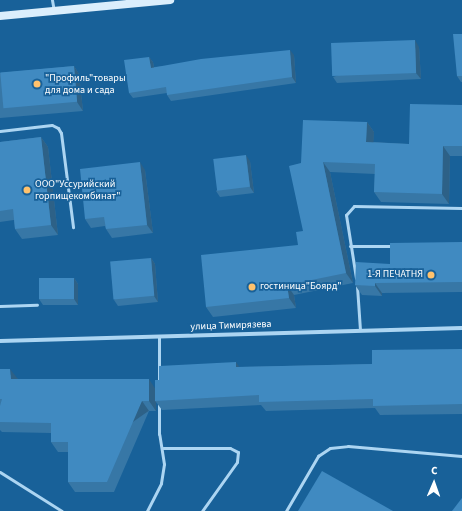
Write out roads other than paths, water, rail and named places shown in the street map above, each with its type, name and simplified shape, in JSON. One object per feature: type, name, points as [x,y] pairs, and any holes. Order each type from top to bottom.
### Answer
[{"type":"main road","points":[[0,16],[170,0]]},
{"type":"street","name":"улица Тимирязева","points":[[0,341],[462,328]]},
{"type":"lane","points":[[52,0],[54,11]]},
{"type":"lane","points":[[0,131],[52,125],[58,128],[61,133],[73,227]]},
{"type":"lane","points":[[360,330],[357,288],[346,215],[354,206],[462,208]]},
{"type":"lane","points":[[350,246],[398,246]]},
{"type":"lane","points":[[0,306],[37,305]]},
{"type":"lane","points":[[159,337],[159,389]]},
{"type":"lane","points":[[147,511],[161,483],[164,464],[159,434],[159,397]]},
{"type":"lane","points":[[286,511],[318,456],[330,448],[348,446],[462,456]]},
{"type":"lane","points":[[162,448],[230,448],[238,452],[237,462],[202,511]]},
{"type":"lane","points":[[0,472],[62,511]]},
{"type":"place","name":"\"Профиль\"товары для дома и сада","points":[[37,84]]},
{"type":"place","name":"ООО\"Уссурийский горпищекомбинат\"","points":[[27,190]]},
{"type":"place","name":"1-Я ПЕЧАТНЯ","points":[[431,275]]},
{"type":"place","name":"гостиница\"Боярд\"","points":[[252,287]]}]
